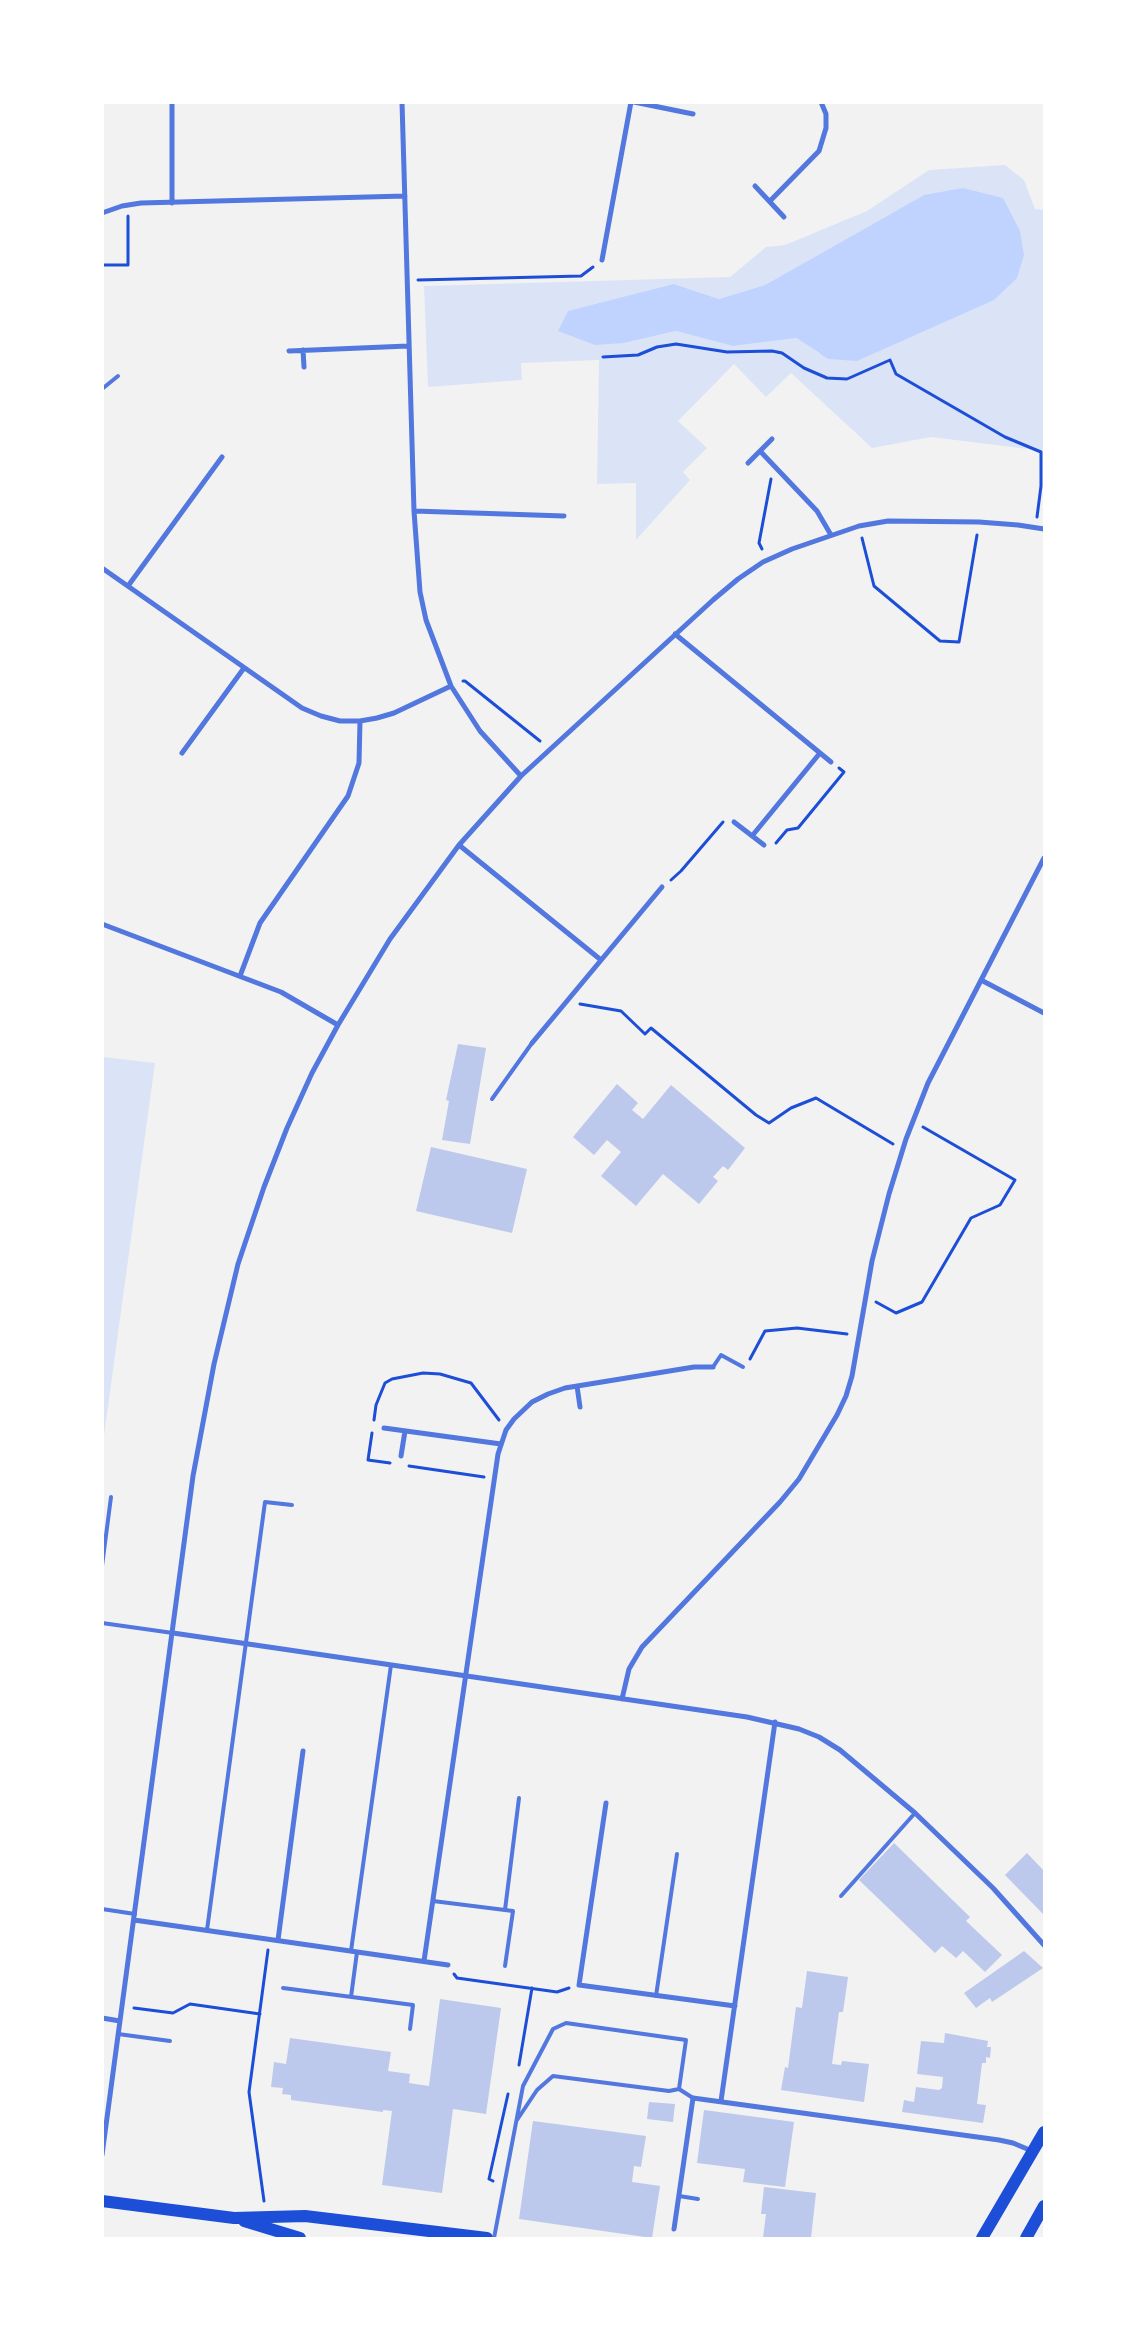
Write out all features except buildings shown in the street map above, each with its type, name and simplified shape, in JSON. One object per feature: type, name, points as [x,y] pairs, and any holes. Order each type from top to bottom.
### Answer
[{"type":"main road","points":[[982,2238],[1044,2132]]},
{"type":"main road","points":[[102,2201],[234,2218],[305,2216],[487,2238]]},
{"type":"main road","points":[[1026,2238],[1044,2206]]},
{"type":"main road","points":[[234,2218],[300,2238]]},
{"type":"street","points":[[172,102],[172,203]]},
{"type":"street","points":[[402,102],[414,511],[420,592],[426,620],[451,686],[480,731],[522,776]]},
{"type":"street","points":[[602,260],[633,102],[693,114]]},
{"type":"street","points":[[770,201],[819,151],[826,128],[826,114],[821,102]]},
{"type":"street","points":[[755,186],[784,217]]},
{"type":"street","points":[[102,213],[128,205],[405,196]]},
{"type":"street","points":[[289,351],[408,346]]},
{"type":"street","points":[[303,350],[304,367]]},
{"type":"street","points":[[748,463],[772,439]]},
{"type":"street","points":[[760,451],[817,511],[831,535]]},
{"type":"street","points":[[128,586],[222,458]]},
{"type":"street","points":[[414,511],[564,516]]},
{"type":"street","points":[[102,2155],[193,1476],[214,1364],[238,1264],[264,1187],[287,1128],[338,1025],[390,939],[460,845],[522,776],[675,634],[725,590],[766,561],[831,535],[859,526],[888,521],[979,522],[1044,529]]},
{"type":"street","points":[[102,568],[302,708],[314,714],[340,721],[360,721],[394,713],[451,686]]},
{"type":"street","points":[[675,634],[831,762]]},
{"type":"street","points":[[182,752],[244,668]]},
{"type":"street","points":[[240,976],[260,923],[348,796],[359,763],[360,721]]},
{"type":"street","points":[[752,836],[820,753]]},
{"type":"street","points":[[734,822],[764,845]]},
{"type":"street","points":[[460,845],[601,960]]},
{"type":"street","points":[[622,1699],[629,1669],[642,1647],[780,1502],[799,1479],[846,1396],[860,1336],[872,1261],[903,1149],[913,1121],[928,1083],[1044,858]]},
{"type":"street","points":[[532,1043],[662,887]]},
{"type":"street","points":[[102,924],[240,976],[295,999],[338,1025]]},
{"type":"street","points":[[981,980],[1044,1013]]},
{"type":"street","points":[[424,1961],[500,1444],[506,1430],[514,1419],[532,1402],[548,1394],[577,1386],[694,1367],[712,1368]]},
{"type":"street","points":[[577,1386],[580,1407]]},
{"type":"street","points":[[384,1428],[500,1444]]},
{"type":"street","points":[[401,1456],[404,1431]]},
{"type":"street","points":[[173,1633],[775,1722],[819,1737],[840,1750],[915,1813],[993,1888],[1044,1945]]},
{"type":"street","points":[[722,2101],[775,1722]]},
{"type":"street","points":[[278,1940],[303,1751]]},
{"type":"street","points":[[606,1803],[579,1985],[735,2006]]},
{"type":"street","points":[[135,1917],[207,1930],[448,1965]]},
{"type":"street","points":[[102,2018],[120,2021]]},
{"type":"street","points":[[674,2229],[692,2098],[999,2140],[1013,2143],[1032,2151]]},
{"type":"lane","points":[[102,389],[118,376]]},
{"type":"lane","points":[[492,1099],[532,1043]]},
{"type":"lane","points":[[712,1368],[721,1355],[743,1367]]},
{"type":"lane","points":[[102,1566],[110,1497]]},
{"type":"lane","points":[[207,1930],[265,1502],[292,1505]]},
{"type":"lane","points":[[102,1623],[173,1633]]},
{"type":"lane","points":[[351,1951],[391,1666]]},
{"type":"lane","points":[[505,1910],[519,1798]]},
{"type":"lane","points":[[841,1896],[915,1813]]},
{"type":"lane","points":[[656,1996],[676,1854]]},
{"type":"lane","points":[[433,1901],[513,1911],[505,1966]]},
{"type":"lane","points":[[102,1910],[135,1917]]},
{"type":"lane","points":[[351,1997],[357,1952]]},
{"type":"lane","points":[[283,1988],[413,2005],[410,2029]]},
{"type":"lane","points":[[494,2238],[523,2086],[553,2029],[559,2024],[566,2023],[686,2040],[679,2088]]},
{"type":"lane","points":[[118,2034],[170,2040]]},
{"type":"lane","points":[[517,2120],[537,2090],[553,2076],[669,2091],[679,2088]]},
{"type":"lane","points":[[679,2088],[692,2098]]},
{"type":"lane","points":[[678,2196],[698,2198]]},
{"type":"path","points":[[102,265],[128,265],[128,205]]},
{"type":"path","points":[[406,281],[581,276],[602,260]]},
{"type":"path","points":[[603,357],[638,356],[658,347],[676,344],[727,352],[772,352],[782,353],[804,368],[828,378],[847,379],[890,360],[896,374],[1005,437],[1041,452],[1041,486],[1036,528]]},
{"type":"path","points":[[766,561],[759,543],[773,465]]},
{"type":"path","points":[[859,526],[874,586],[940,642],[959,642],[979,522]]},
{"type":"path","points":[[451,686],[465,681],[551,749]]},
{"type":"path","points":[[764,845],[771,850],[787,830],[798,828],[844,772],[831,762]]},
{"type":"path","points":[[662,887],[681,871],[721,822],[734,822]]},
{"type":"path","points":[[566,1002],[621,1011],[645,1034],[652,1028],[756,1115],[769,1123],[790,1108],[816,1098],[903,1149]]},
{"type":"path","points":[[866,1297],[896,1313],[922,1302],[971,1218],[1000,1205],[1015,1180],[913,1121]]},
{"type":"path","points":[[743,1367],[765,1331],[797,1328],[860,1336]]},
{"type":"path","points":[[266,2217],[249,2092],[270,1939]]},
{"type":"path","points":[[448,1965],[457,1978],[557,1992],[579,1985]]},
{"type":"path","points":[[122,2006],[173,2013],[190,2004],[260,2014]]},
{"type":"shaded area","points":[[1005,165],[1024,180],[1035,209],[1044,210],[1044,451],[931,437],[872,448],[791,373],[766,397],[734,364],[678,421],[707,448],[683,472],[690,480],[636,540],[636,483],[597,484],[599,360],[521,363],[522,380],[428,387],[424,286],[730,277],[766,247],[785,245],[867,211],[929,170]],"holes":[[[924,195],[819,354],[806,342],[797,338],[733,346],[676,331],[624,343],[674,284],[719,299],[765,285]]]},
{"type":"shaded area","points":[[102,1057],[155,1063],[103,1443]]},
{"type":"water","points":[[963,188],[1003,198],[1020,231],[1024,255],[1017,278],[994,300],[857,361],[828,359],[797,338],[733,346],[676,331],[624,343],[595,345],[558,331],[568,311],[674,284],[719,299],[765,285],[924,195]]}]
